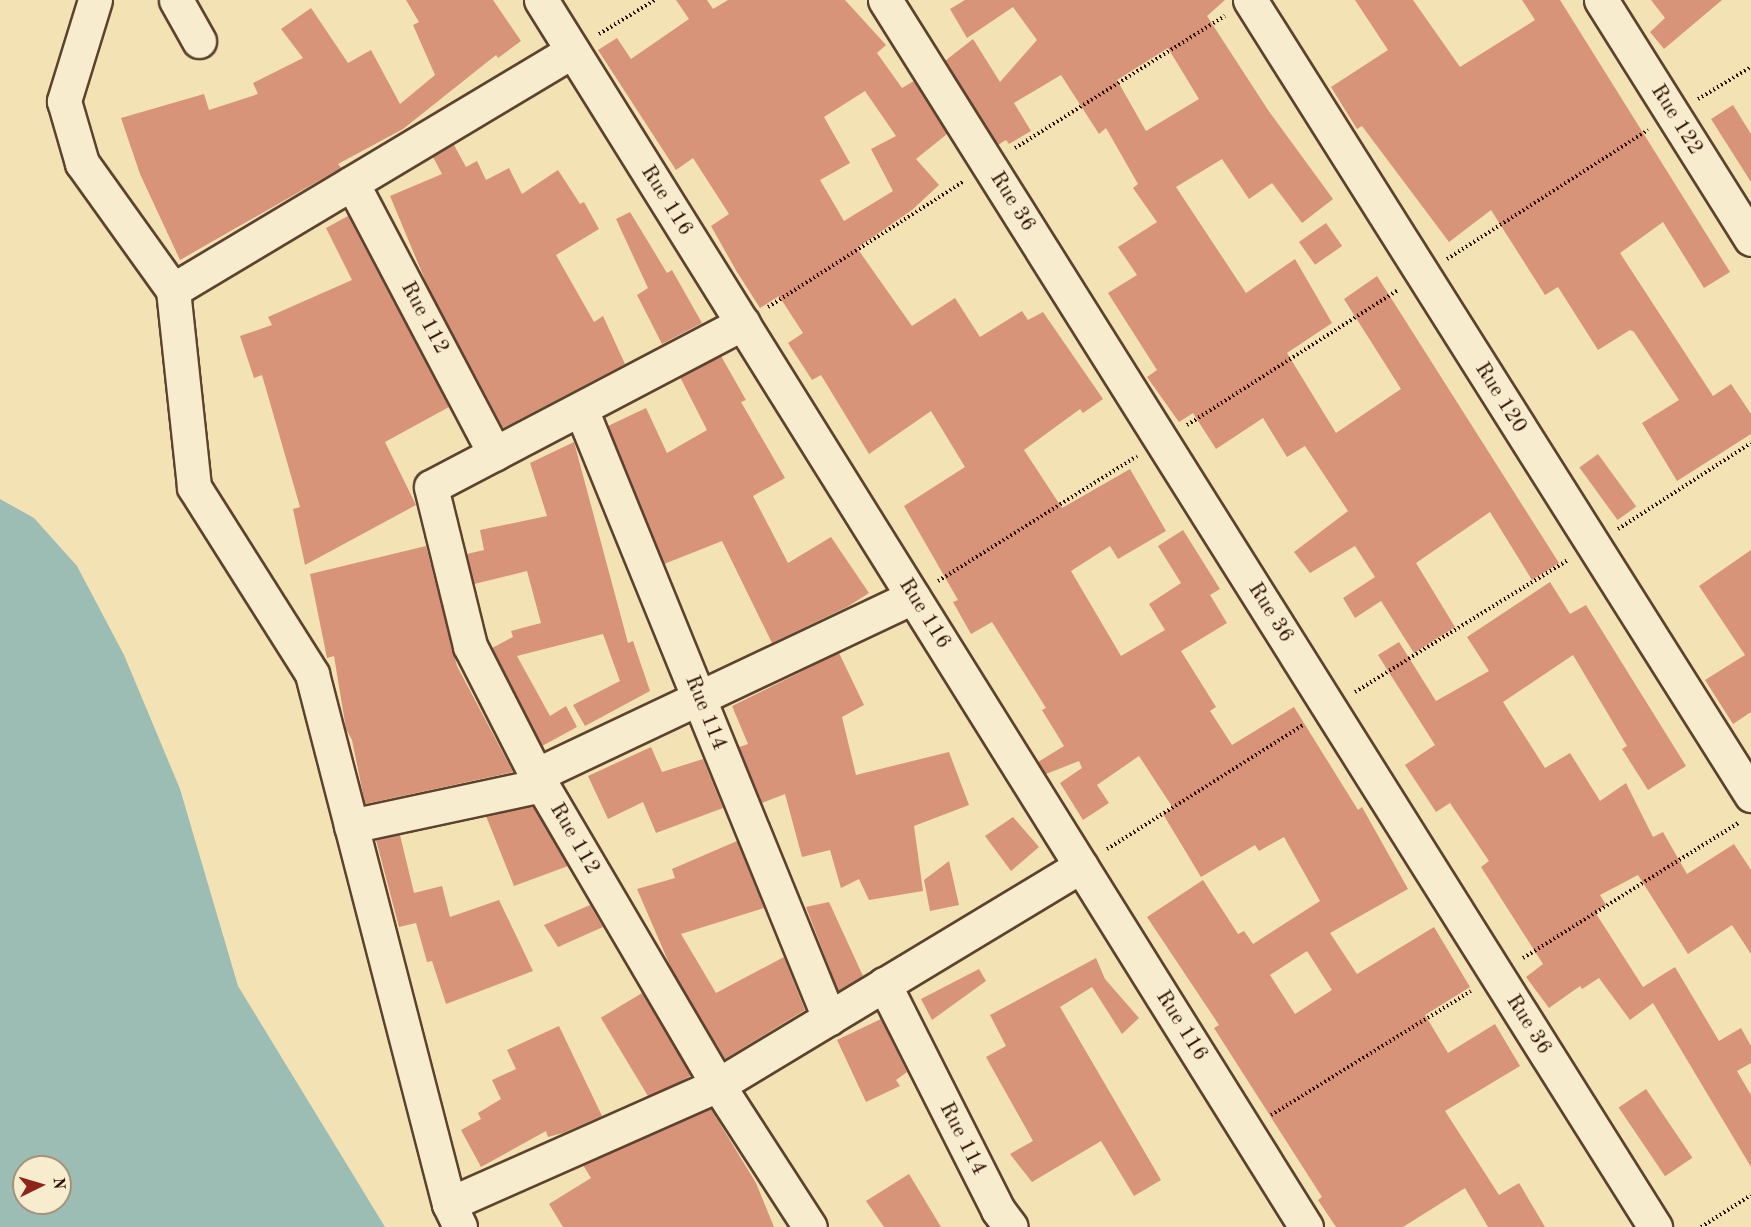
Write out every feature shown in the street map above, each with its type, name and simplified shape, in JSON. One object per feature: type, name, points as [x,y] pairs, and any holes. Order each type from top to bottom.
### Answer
[{"type":"street","points":[[95,0],[64,101],[82,163],[173,290],[194,487],[312,674],[454,1216],[718,1085],[1081,866]]},
{"type":"street","points":[[176,0],[199,41]]},
{"type":"street","name":"Rue 116","points":[[541,0],[1306,1227]]},
{"type":"street","name":"Rue 36","points":[[885,0],[1655,1227]]},
{"type":"street","name":"Rue 120","points":[[1250,0],[1751,795]]},
{"type":"street","name":"Rue 122","points":[[1601,0],[1751,239]]},
{"type":"street","points":[[173,290],[572,51]]},
{"type":"street","name":"Rue 112","points":[[352,183],[495,454]]},
{"type":"street","name":"Rue 112","points":[[743,323],[431,487],[470,646],[539,780],[718,1085],[810,1227]]},
{"type":"street","name":"Rue 114","points":[[581,409],[829,1018]]},
{"type":"street","points":[[351,826],[539,780],[699,698],[913,597]]},
{"type":"street","name":"Rue 114","points":[[884,984],[998,1210],[1011,1227]]},
{"type":"path","points":[[572,51],[655,0]]},
{"type":"path","points":[[913,597],[1751,67]]},
{"type":"path","points":[[1081,866],[1751,444]]},
{"type":"path","points":[[1701,1227],[1751,1196]]},
{"type":"water","points":[[0,499],[34,518],[77,566],[124,655],[180,789],[238,986],[385,1227],[0,1227]]},
{"type":"building","points":[[406,0],[493,0],[521,41],[498,58],[496,55],[403,129],[338,164],[341,168],[180,260],[140,174],[121,118],[204,94],[209,110],[258,94],[253,83],[303,58],[281,29],[311,8],[348,63],[371,50],[400,104],[435,75],[413,25],[419,22]]},
{"type":"building","points":[[676,0],[707,0],[713,9],[728,0],[845,0],[886,45],[877,53],[902,88],[914,81],[947,134],[916,159],[939,185],[912,210],[857,248],[912,326],[955,298],[980,337],[1022,311],[1028,320],[1043,312],[1103,399],[1083,413],[1080,409],[1024,450],[1062,508],[1130,469],[1166,531],[1118,559],[1110,546],[1071,571],[1121,656],[1165,630],[1149,604],[1181,583],[1158,546],[1183,530],[1220,589],[1210,595],[1227,623],[1181,651],[1216,707],[1210,711],[1232,745],[1294,707],[1358,810],[1362,807],[1408,889],[1330,933],[1357,974],[1434,927],[1470,987],[1425,1015],[1448,1053],[1495,1024],[1520,1066],[1445,1111],[1499,1195],[1519,1183],[1545,1227],[1488,1227],[1465,1188],[1403,1227],[1336,1227],[1318,1200],[1322,1197],[1214,1028],[1219,1025],[1147,917],[1203,880],[1238,934],[1244,931],[1253,944],[1320,901],[1284,837],[1259,851],[1255,845],[1201,877],[1163,814],[1173,808],[1139,756],[1097,785],[1109,803],[1083,820],[1060,783],[1082,768],[1079,761],[1046,774],[1038,762],[1064,746],[1042,710],[1046,708],[992,622],[971,634],[953,602],[958,600],[904,506],[965,467],[931,411],[869,454],[821,375],[812,380],[788,343],[803,333],[779,296],[760,308],[737,272],[711,226],[729,214],[693,158],[676,170],[598,50],[617,38],[631,59],[689,19]],"holes":[[[865,91],[896,136],[871,149],[893,191],[844,221],[820,180],[850,163],[824,117]],[[1307,951],[1332,990],[1295,1014],[1270,975]]]},
{"type":"building","points":[[965,0],[1225,0],[1207,16],[1268,110],[1333,199],[1302,223],[1272,183],[1249,199],[1222,159],[1176,187],[1246,293],[1295,259],[1332,323],[1287,353],[1336,433],[1401,389],[1344,299],[1377,276],[1559,563],[1532,580],[1490,512],[1416,563],[1455,627],[1414,653],[1381,601],[1355,618],[1343,598],[1375,577],[1355,546],[1310,573],[1294,552],[1348,511],[1305,446],[1287,457],[1263,418],[1216,449],[1193,413],[1179,422],[1147,377],[1157,370],[1108,293],[1137,275],[1118,247],[1157,222],[1133,188],[1138,184],[1106,128],[1099,134],[1061,75],[1014,103],[1031,131],[1009,144],[1006,140],[998,145],[945,61],[973,39],[1000,82],[1037,40],[1013,7],[967,38],[950,9]],"holes":[[[1168,48],[1199,99],[1146,131],[1117,80]]]},
{"type":"building","points":[[1355,0],[1413,0],[1460,67],[1535,20],[1522,0],[1560,0],[1730,272],[1704,288],[1663,222],[1620,253],[1713,396],[1731,384],[1751,414],[1751,434],[1677,481],[1642,423],[1679,400],[1634,332],[1630,330],[1598,350],[1558,287],[1545,295],[1491,210],[1449,242],[1362,126],[1357,129],[1331,87],[1388,50]]},
{"type":"building","points":[[1651,0],[1722,0],[1664,49],[1650,32],[1665,18]]},
{"type":"building","points":[[1733,105],[1751,134],[1751,182],[1711,119]]},
{"type":"building","points":[[454,145],[466,167],[477,161],[486,180],[509,168],[522,194],[558,170],[580,204],[584,202],[599,229],[556,255],[594,322],[603,316],[625,364],[503,428],[428,287],[390,196],[442,174],[433,157]]},
{"type":"building","points":[[630,212],[667,273],[672,270],[702,323],[662,344],[637,295],[648,288],[616,219]]},
{"type":"building","points":[[348,216],[449,407],[385,442],[416,505],[305,565],[293,509],[300,507],[262,375],[254,378],[240,336],[272,325],[268,317],[352,280],[326,228]]},
{"type":"building","points":[[1326,223],[1342,246],[1315,265],[1299,242]]},
{"type":"building","points":[[721,356],[746,400],[741,402],[785,478],[753,496],[788,563],[831,537],[869,593],[847,607],[772,643],[722,541],[664,564],[608,426],[646,408],[667,453],[707,430],[680,377]]},
{"type":"building","points":[[574,442],[628,643],[633,641],[650,691],[585,726],[573,705],[620,681],[603,634],[517,656],[550,716],[566,706],[577,727],[542,746],[492,648],[513,637],[511,631],[541,623],[527,571],[474,584],[467,554],[484,550],[480,530],[547,516],[530,463]]},
{"type":"building","points":[[1598,454],[1636,507],[1618,520],[1579,468]]},
{"type":"building","points":[[426,546],[457,666],[513,772],[365,804],[352,740],[346,729],[334,656],[327,658],[310,574]]},
{"type":"building","points":[[1751,550],[1751,712],[1733,724],[1705,680],[1745,655],[1699,586]]},
{"type":"building","points":[[1550,582],[1570,614],[1586,605],[1686,766],[1648,790],[1622,749],[1627,746],[1573,655],[1503,702],[1545,768],[1570,753],[1600,801],[1626,783],[1653,837],[1663,832],[1687,874],[1734,844],[1751,870],[1751,954],[1732,925],[1688,954],[1638,875],[1600,895],[1606,905],[1595,912],[1643,987],[1675,967],[1719,1041],[1741,1028],[1751,1046],[1751,1063],[1737,1071],[1751,1095],[1751,1167],[1653,1003],[1630,1020],[1599,978],[1582,989],[1580,986],[1549,1008],[1526,977],[1543,964],[1481,867],[1489,861],[1450,803],[1436,812],[1405,765],[1435,745],[1378,655],[1399,642],[1436,701],[1489,671],[1467,637]]},
{"type":"building","points":[[839,653],[864,705],[842,717],[856,775],[949,752],[969,805],[914,826],[923,891],[869,900],[859,879],[841,888],[830,850],[802,857],[785,794],[762,803],[739,747],[748,744],[732,706]]},
{"type":"building","points":[[651,747],[662,772],[703,759],[723,808],[656,833],[643,802],[608,819],[588,776]]},
{"type":"building","points":[[533,806],[568,866],[514,886],[486,816]]},
{"type":"building","points":[[1013,817],[1039,847],[1011,871],[985,836]]},
{"type":"building","points":[[400,835],[414,893],[442,886],[450,917],[499,900],[533,971],[446,1004],[432,961],[427,962],[416,923],[399,927],[376,840]]},
{"type":"building","points":[[737,841],[764,908],[681,934],[716,993],[784,957],[805,1010],[725,1059],[672,970],[637,889],[675,878],[672,869]]},
{"type":"building","points":[[949,861],[959,905],[930,911],[924,880]]},
{"type":"building","points":[[829,902],[863,976],[838,991],[806,907]]},
{"type":"building","points":[[590,905],[603,927],[558,947],[544,925]]},
{"type":"building","points":[[1096,958],[1105,979],[1139,1018],[1122,1034],[1092,987],[1060,1007],[1161,1180],[1134,1196],[1101,1141],[1032,1182],[1010,1154],[1033,1141],[986,1057],[1006,1046],[990,1015]]},
{"type":"building","points":[[979,969],[986,981],[932,1020],[921,999]]},
{"type":"building","points":[[642,993],[691,1075],[650,1100],[601,1018]]},
{"type":"building","points":[[881,1019],[907,1072],[896,1080],[900,1086],[866,1102],[837,1040]]},
{"type":"building","points":[[559,1026],[602,1116],[563,1133],[548,1137],[546,1131],[481,1167],[461,1130],[481,1119],[478,1113],[501,1099],[492,1080],[516,1069],[507,1050]]},
{"type":"building","points":[[1646,1089],[1692,1158],[1665,1176],[1619,1107]]},
{"type":"building","points":[[711,1109],[756,1183],[774,1227],[563,1227],[549,1204],[591,1178],[583,1165]]},
{"type":"building","points":[[909,1174],[941,1227],[884,1227],[866,1201]]}]
